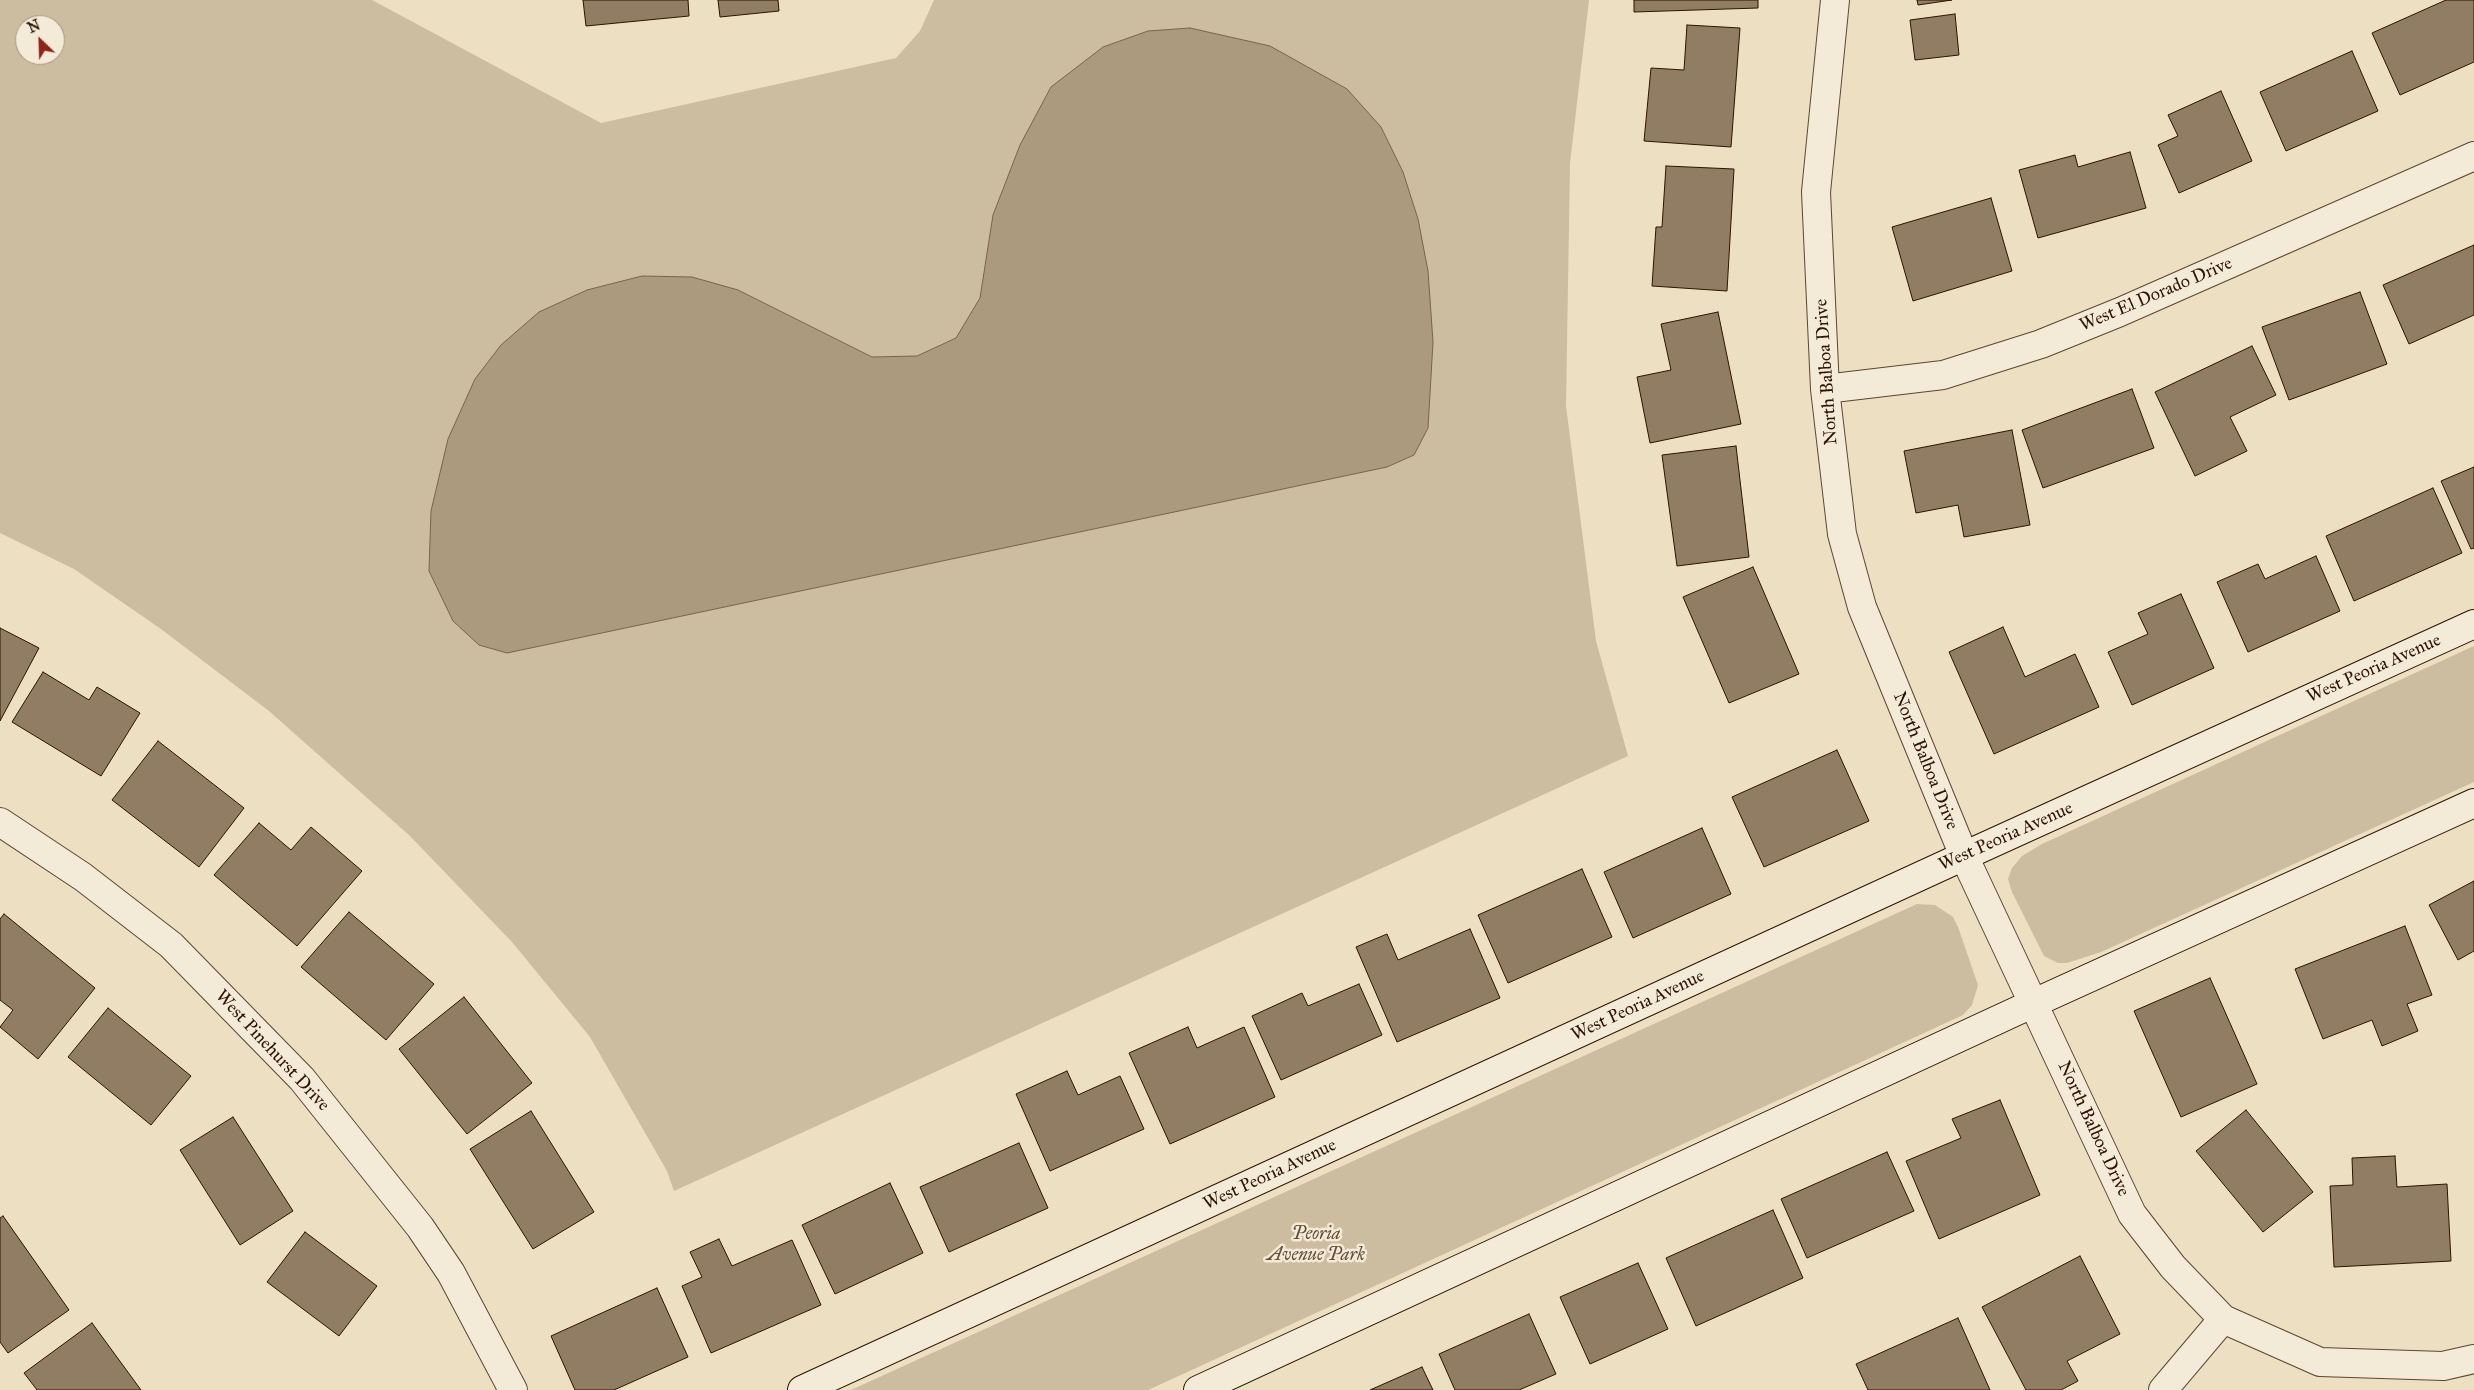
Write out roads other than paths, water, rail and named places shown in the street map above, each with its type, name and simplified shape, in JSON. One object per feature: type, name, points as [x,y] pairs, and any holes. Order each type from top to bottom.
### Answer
[{"type":"street","name":"North Balboa Drive","points":[[1835,0],[1816,192],[1825,389],[1842,534],[1862,607],[1964,856],[2132,1214],[2173,1267],[2223,1319],[2320,1362],[2443,1366],[2474,1359]]},
{"type":"street","name":"West El Dorado Drive","points":[[1825,389],[1943,375],[2041,344],[2120,312],[2474,156]]},
{"type":"street","name":"West Peoria Avenue","points":[[802,1390],[2474,624]]},
{"type":"street","points":[[1198,1390],[2034,1003],[2474,803]]},
{"type":"street","name":"West Pinehurst Drive","points":[[0,822],[83,877],[171,946],[302,1079],[425,1235],[451,1272],[513,1390]]},
{"type":"street","points":[[2163,1390],[2223,1319]]},
{"type":"park label","name":"Peoria Avenue Park","points":[[1316,1245]]}]
